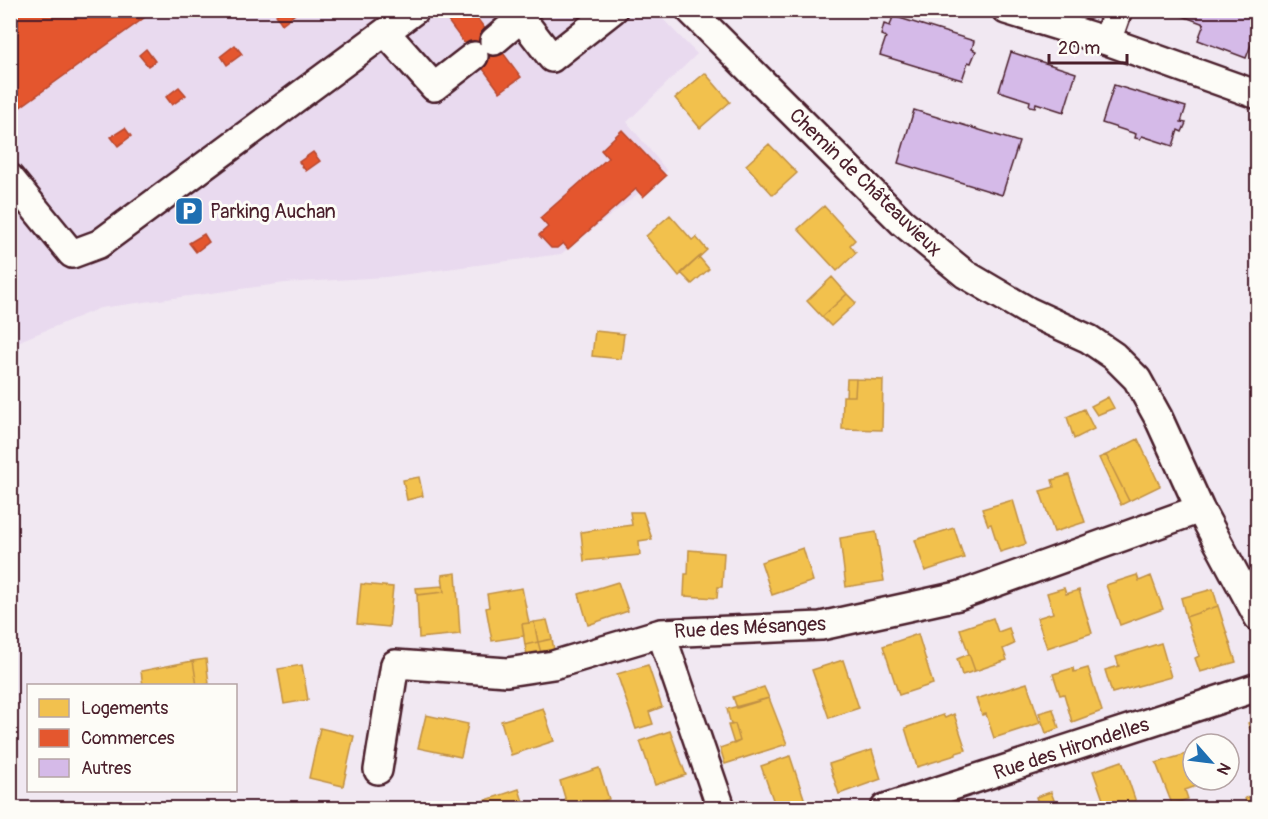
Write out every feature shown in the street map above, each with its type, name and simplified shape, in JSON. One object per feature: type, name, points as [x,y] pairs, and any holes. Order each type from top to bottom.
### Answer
[{"type":"street","points":[[10,178],[72,254],[99,244],[415,10]]},
{"type":"street","points":[[386,33],[434,87],[521,18],[552,58],[613,10]]},
{"type":"street","name":"Chemin de Châteauvieux","points":[[690,10],[902,222],[965,274],[1028,311],[1089,339],[1122,364],[1137,379],[1158,417],[1200,509],[1257,617]]},
{"type":"street","points":[[1006,10],[1107,41],[1257,95]]},
{"type":"street","points":[[1107,41],[1118,10]]},
{"type":"street","name":"Rue des Mésanges","points":[[378,770],[395,664],[507,672],[553,665],[661,633],[821,626],[958,596],[1200,509]]},
{"type":"street","points":[[661,633],[720,808]]},
{"type":"street","name":"Rue des Hirondelles","points":[[885,808],[1257,687]]},
{"type":"shaded area","points":[[11,11],[655,11],[697,54],[627,122],[667,171],[561,254],[386,277],[285,283],[100,308],[22,340],[11,350]]},
{"type":"building: Logements","points":[[705,73],[730,102],[700,128],[675,98]]},
{"type":"building: Logements","points":[[769,144],[797,173],[773,195],[746,165]]},
{"type":"building: Logements","points":[[824,206],[855,240],[850,245],[856,253],[837,271],[798,229]]},
{"type":"building: Logements","points":[[670,215],[692,240],[696,237],[707,250],[679,276],[646,236]]},
{"type":"building: Logements","points":[[699,257],[709,269],[692,284],[681,273]]},
{"type":"building: Logements","points":[[832,277],[847,294],[822,317],[807,301]]},
{"type":"building: Logements","points":[[847,294],[856,303],[831,326],[822,317]]},
{"type":"building: Logements","points":[[595,331],[624,334],[621,359],[592,356]]},
{"type":"building: Logements","points":[[847,379],[856,379],[855,396],[846,396]]},
{"type":"building: Logements","points":[[856,379],[883,380],[882,430],[842,429],[843,396],[855,396]]},
{"type":"building: Logements","points":[[1108,397],[1114,408],[1097,415],[1091,406]]},
{"type":"building: Logements","points":[[1084,409],[1094,429],[1074,439],[1067,417]]},
{"type":"building: Logements","points":[[1138,439],[1160,486],[1129,501],[1106,455]]},
{"type":"building: Logements","points":[[1106,455],[1129,501],[1121,505],[1099,458]]},
{"type":"building: Logements","points":[[1069,475],[1085,522],[1054,532],[1040,491],[1054,487],[1052,480]]},
{"type":"building: Logements","points":[[419,477],[423,496],[407,500],[403,480]]},
{"type":"building: Logements","points":[[1013,500],[1026,544],[1000,552],[991,524],[988,525],[982,509]]},
{"type":"building: Logements","points":[[630,512],[643,512],[652,539],[639,541],[640,555],[584,561],[581,532],[632,525]]},
{"type":"building: Logements","points":[[954,528],[964,558],[925,571],[915,540]]},
{"type":"building: Logements","points":[[876,532],[884,581],[846,587],[840,538]]},
{"type":"building: Logements","points":[[803,548],[813,581],[772,595],[761,562]]},
{"type":"building: Logements","points":[[689,550],[724,553],[722,587],[718,587],[717,598],[684,596]]},
{"type":"building: Logements","points":[[456,573],[460,634],[419,638],[417,595],[444,592],[442,575]]},
{"type":"building: Logements","points":[[1137,575],[1139,581],[1151,576],[1163,609],[1120,625],[1106,585]]},
{"type":"building: Logements","points":[[618,582],[628,611],[588,625],[579,594]]},
{"type":"building: Logements","points":[[361,584],[393,587],[389,627],[357,624]]},
{"type":"building: Logements","points":[[443,586],[444,592],[417,595],[416,588]]},
{"type":"building: Logements","points":[[522,588],[529,623],[522,624],[524,636],[492,641],[486,608],[489,607],[487,594]]},
{"type":"building: Logements","points":[[1064,588],[1066,594],[1079,590],[1092,633],[1047,648],[1037,618],[1053,613],[1047,593]]},
{"type":"building: Logements","points":[[1213,589],[1218,606],[1186,617],[1181,598]]},
{"type":"building: Logements","points":[[1218,606],[1236,662],[1200,672],[1195,658],[1199,656],[1186,617]]},
{"type":"building: Logements","points":[[993,618],[998,632],[1009,628],[1014,644],[1003,649],[1007,660],[975,671],[960,629]]},
{"type":"building: Logements","points":[[547,620],[552,639],[538,642],[534,622]]},
{"type":"building: Logements","points":[[534,622],[538,642],[525,645],[522,624]]},
{"type":"building: Logements","points":[[918,634],[933,684],[899,695],[883,646]]},
{"type":"building: Logements","points":[[552,639],[554,650],[541,653],[538,642]]},
{"type":"building: Logements","points":[[538,642],[541,653],[527,655],[525,645]]},
{"type":"building: Logements","points":[[1161,643],[1171,677],[1112,693],[1105,670],[1119,666],[1116,657]]},
{"type":"building: Logements","points":[[969,654],[975,671],[962,675],[957,659]]},
{"type":"building: Logements","points":[[206,659],[209,684],[197,684],[193,661]]},
{"type":"building: Logements","points":[[843,660],[859,708],[829,718],[812,670]]},
{"type":"building: Logements","points":[[193,661],[197,684],[143,684],[141,671]]},
{"type":"building: Logements","points":[[302,665],[308,700],[284,704],[278,669]]},
{"type":"building: Logements","points":[[648,665],[662,707],[649,712],[653,724],[636,729],[617,674]]},
{"type":"building: Logements","points":[[1073,668],[1074,672],[1088,668],[1102,711],[1072,722],[1064,694],[1060,695],[1053,674]]},
{"type":"building: Logements","points":[[1027,683],[1040,723],[994,738],[986,714],[982,715],[976,699]]},
{"type":"building: Logements","points":[[764,687],[769,698],[737,708],[733,697]]},
{"type":"building: Logements","points":[[769,698],[787,744],[725,764],[720,748],[740,741],[735,724],[731,725],[727,709]]},
{"type":"building: Logements","points":[[543,708],[554,741],[511,755],[501,721]]},
{"type":"building: Logements","points":[[1053,709],[1059,728],[1046,733],[1039,713]]},
{"type":"building: Logements","points":[[954,714],[966,750],[917,767],[905,728],[943,715],[945,718]]},
{"type":"building: Logements","points":[[426,715],[468,724],[461,757],[418,748]]},
{"type":"building: Logements","points":[[1258,720],[1258,752],[1248,723]]},
{"type":"building: Logements","points":[[735,724],[740,741],[734,744],[728,725]]},
{"type":"building: Logements","points":[[320,728],[354,736],[343,786],[309,778]]},
{"type":"building: Logements","points":[[670,731],[686,775],[655,785],[640,741]]},
{"type":"building: Logements","points":[[872,750],[881,779],[839,794],[829,764]]},
{"type":"building: Logements","points":[[790,756],[805,801],[776,808],[761,766]]},
{"type":"building: Logements","points":[[1181,756],[1181,792],[1186,792],[1188,799],[1172,804],[1156,763]]},
{"type":"building: Logements","points":[[1122,761],[1138,808],[1106,808],[1093,771]]},
{"type":"building: Logements","points":[[599,768],[609,799],[581,808],[568,808],[560,781]]},
{"type":"building: Logements","points":[[519,789],[525,808],[469,808],[468,806]]},
{"type":"building: Logements","points":[[1051,792],[1057,808],[1024,808],[1038,804],[1036,797]]},
{"type":"building: Logements","points":[[1258,794],[1258,808],[1248,808],[1245,798]]},
{"type":"building: Commerces","points":[[10,10],[133,10],[140,21],[19,108],[10,95]]},
{"type":"building: Commerces","points":[[133,10],[154,10],[140,21]]},
{"type":"building: Commerces","points":[[282,10],[293,10],[295,14],[282,24],[276,15]]},
{"type":"building: Commerces","points":[[455,10],[471,10],[521,77],[500,92],[445,17]]},
{"type":"building: Commerces","points":[[235,45],[242,54],[227,65],[221,56]]},
{"type":"building: Commerces","points":[[146,49],[155,61],[148,66],[139,55]]},
{"type":"building: Commerces","points":[[179,87],[186,95],[172,105],[166,97]]},
{"type":"building: Commerces","points":[[125,128],[131,136],[118,146],[111,137]]},
{"type":"building: Commerces","points":[[622,130],[666,176],[643,197],[636,189],[568,249],[563,243],[557,248],[551,248],[539,235],[548,227],[540,218],[608,158],[601,150]]},
{"type":"building: Commerces","points":[[313,152],[320,161],[306,171],[299,162]]},
{"type":"building: Commerces","points":[[204,234],[209,242],[196,252],[189,243]]},
{"type":"building: Autres","points":[[1182,10],[1258,10],[1258,27],[1246,58],[1198,40],[1204,24],[1180,15]]},
{"type":"building: Autres","points":[[893,16],[974,41],[972,49],[976,51],[971,63],[968,62],[962,80],[880,55],[886,37],[881,35],[884,24],[890,26]]},
{"type":"building: Autres","points":[[1011,52],[1076,73],[1064,112],[1036,103],[1035,107],[1029,106],[1030,101],[999,91]]},
{"type":"building: Autres","points":[[1114,85],[1186,107],[1181,122],[1186,123],[1182,132],[1178,130],[1173,146],[1142,136],[1140,139],[1135,138],[1136,134],[1102,123]]},
{"type":"building: Autres","points":[[914,110],[1019,142],[1002,195],[898,163]]},
{"type":"place","name":"Parking Auchan","points":[[189,211]]}]
